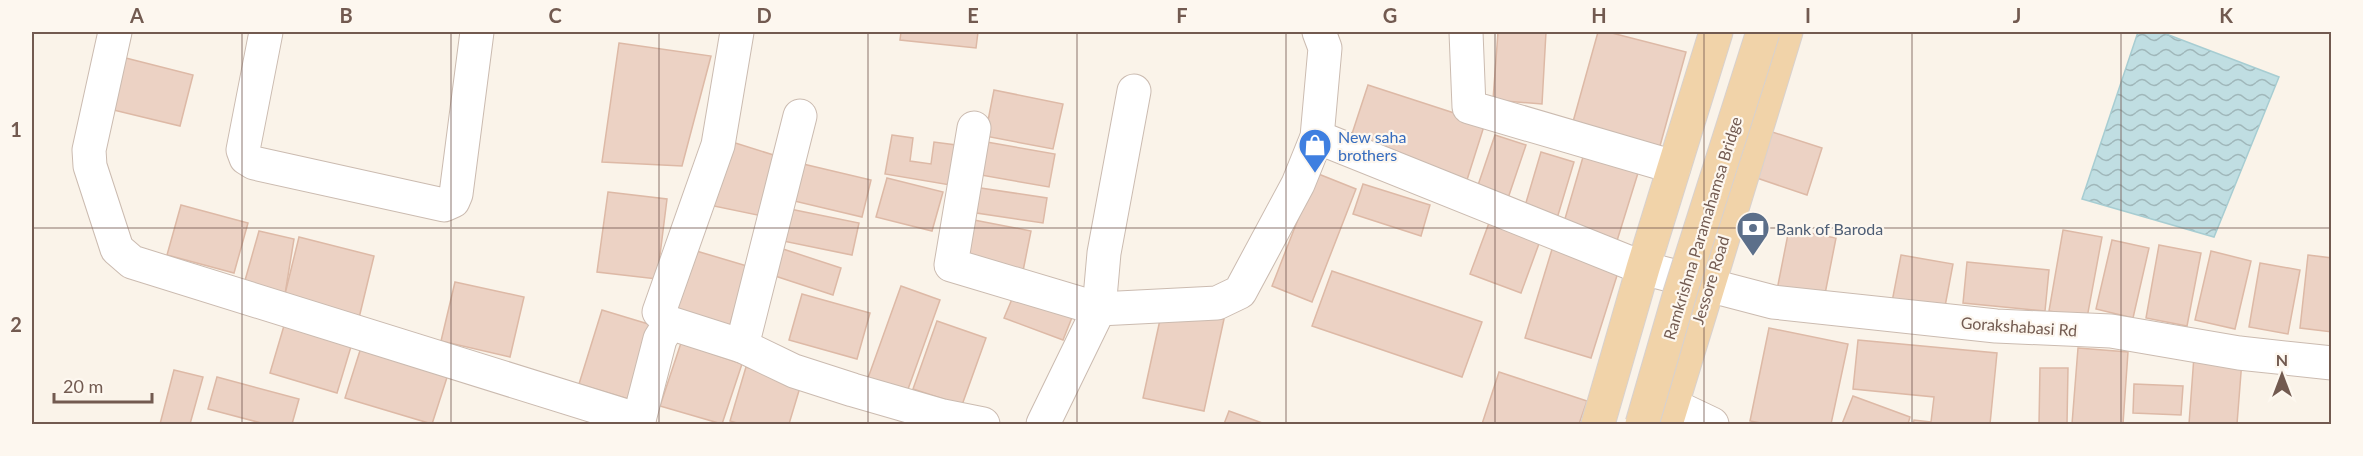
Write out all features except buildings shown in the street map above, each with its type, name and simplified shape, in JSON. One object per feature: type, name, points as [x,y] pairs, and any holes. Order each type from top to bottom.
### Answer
[{"type":"main road","points":[[1598,424],[1643,268],[1716,32]]},
{"type":"main road","name":"Ramkrishna Paramahamsa Bridge","points":[[1642,424],[1680,293],[1763,32]]},
{"type":"main road","name":"Jessore Road","points":[[1669,415],[1786,32]]},
{"type":"street","points":[[115,32],[88,150],[90,166],[117,249],[132,262],[638,422],[660,339],[670,323],[742,346],[794,371],[943,416],[983,424]]},
{"type":"street","points":[[266,32],[243,150],[246,158],[254,163],[444,205],[453,201],[456,194],[477,32]]},
{"type":"street","points":[[659,312],[718,145],[737,32]]},
{"type":"street","points":[[974,128],[951,265],[1099,309],[1217,303],[1240,292],[1298,184],[1317,137],[1325,48],[1319,32]]},
{"type":"street","points":[[1466,32],[1469,107],[1674,167]]},
{"type":"street","points":[[1043,424],[1099,309],[1104,253],[1134,91]]},
{"type":"street","points":[[742,346],[800,116]]},
{"type":"street","name":"Gorakshabasi Rd","points":[[1317,137],[1643,268],[1773,302],[1996,326],[2111,332],[2239,353],[2331,363]]},
{"type":"street","points":[[1669,415],[1712,424]]},
{"type":"water","points":[[2138,32],[2161,32],[2279,77],[2214,237],[2082,199]]},
{"type":"place","name":"New saha brothers","points":[[1315,174]]},
{"type":"place","name":"Bank of Baroda","points":[[1753,257]]}]
